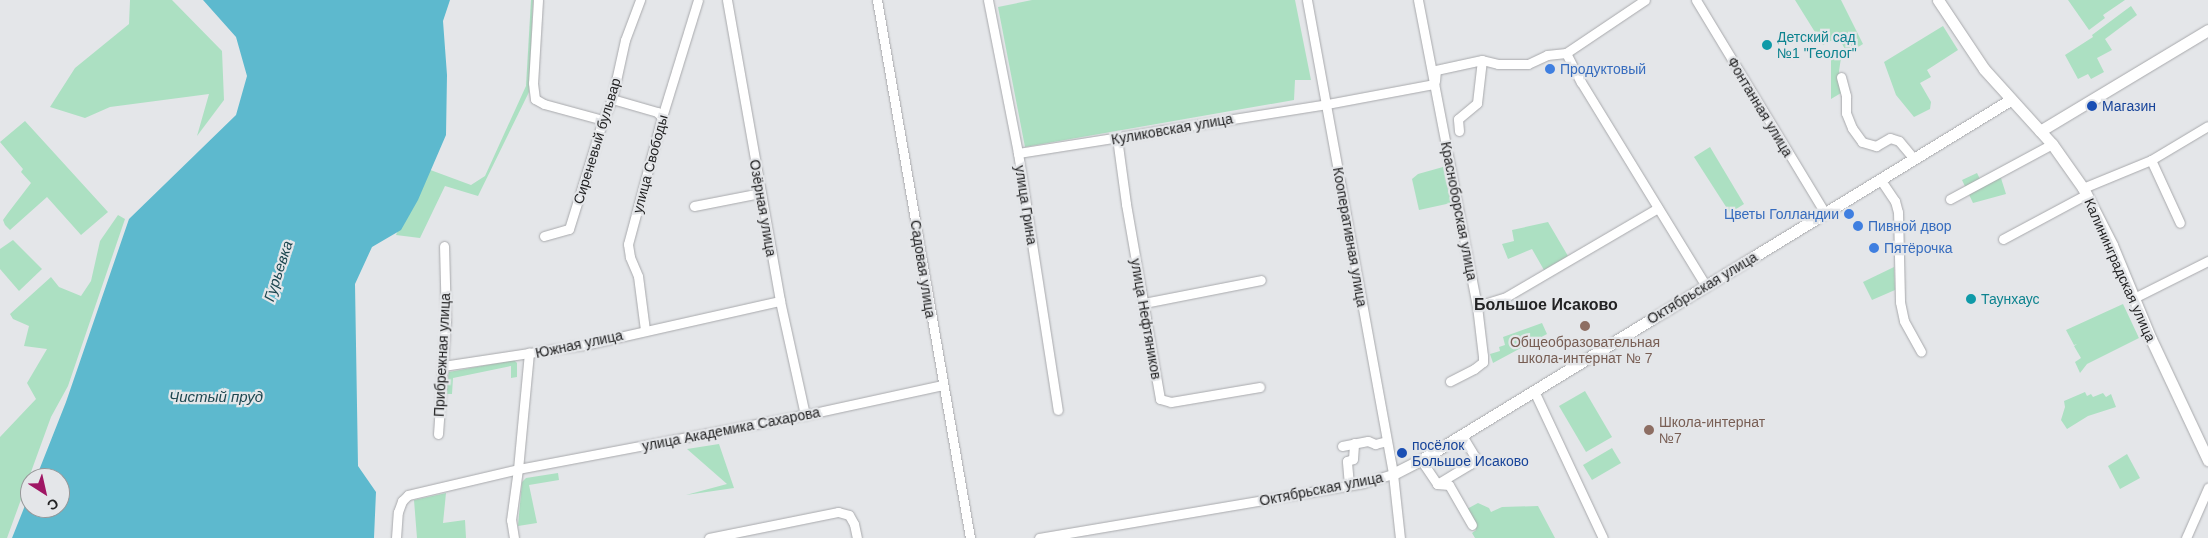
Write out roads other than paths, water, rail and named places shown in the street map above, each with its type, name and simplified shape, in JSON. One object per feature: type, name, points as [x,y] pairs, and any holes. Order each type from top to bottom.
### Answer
[{"type":"street","points":[[538,0],[532,84],[535,99],[544,104],[603,120]]},
{"type":"street","name":"Сиреневый бульвар","points":[[544,236],[569,229],[603,120],[612,99],[625,40],[640,0]]},
{"type":"street","name":"улица Свободы","points":[[645,330],[638,276],[630,257],[628,244],[662,117],[698,0]]},
{"type":"street","name":"Озёрная улица","points":[[727,0],[780,301],[805,415]]},
{"type":"street","name":"Садовая улица","points":[[877,0],[970,538]]},
{"type":"street","name":"улица Грина","points":[[988,0],[1018,153],[1058,410]]},
{"type":"street","name":"Кооперативная улица","points":[[1307,0],[1393,474],[1400,538]]},
{"type":"street","name":"Красноборская улица","points":[[1418,0],[1477,306],[1483,362],[1474,369],[1450,381]]},
{"type":"street","points":[[1434,84],[1436,70],[1482,60],[1498,64],[1528,64],[1547,56],[1566,52],[1645,0]]},
{"type":"street","name":"Фонтанная улица","points":[[1696,0],[1825,213]]},
{"type":"street","name":"Калининградская улица","points":[[1938,0],[1984,69],[2010,100],[2052,144],[2085,191],[2112,245],[2171,383],[2208,460]]},
{"type":"street","points":[[2040,131],[2208,30]]},
{"type":"street","points":[[1566,52],[1581,82],[1706,286]]},
{"type":"street","points":[[1458,131],[1458,119],[1477,103],[1482,60]]},
{"type":"street","points":[[1841,77],[1846,96],[1846,113],[1852,128],[1862,142],[1876,146],[1890,138],[1899,141],[1914,159]]},
{"type":"street","name":"Куликовская улица","points":[[1018,153],[1326,104],[1434,84]]},
{"type":"street","points":[[612,99],[656,112],[662,117]]},
{"type":"street","name":"Октябрьская улица","points":[[1039,538],[1349,485],[1393,474],[1421,460],[2010,100]]},
{"type":"street","points":[[2058,120],[2055,134],[2061,155]]},
{"type":"street","points":[[2003,239],[2085,191],[2151,160],[2208,126]]},
{"type":"street","name":"улица Нефтяников","points":[[1117,138],[1126,204],[1160,399],[1171,402],[1260,387]]},
{"type":"street","points":[[1950,199],[2052,144]]},
{"type":"street","points":[[2151,160],[2180,223]]},
{"type":"street","points":[[1880,179],[1895,201],[1898,212],[1900,302],[1904,321],[1921,352]]},
{"type":"street","points":[[694,206],[760,193]]},
{"type":"street","points":[[1477,306],[1504,298],[1658,208]]},
{"type":"street","name":"Прибрежная улица","points":[[438,434],[446,321],[444,246]]},
{"type":"street","points":[[2134,298],[2208,261]]},
{"type":"street","points":[[1144,303],[1261,280]]},
{"type":"street","name":"Южная улица","points":[[514,538],[511,520],[529,353],[584,345],[645,330],[712,318],[780,301]]},
{"type":"street","points":[[443,366],[529,353]]},
{"type":"street","name":"улица Академика Сахарова","points":[[396,538],[398,512],[402,501],[408,495],[518,469],[805,415],[943,385]]},
{"type":"street","points":[[1534,391],[1603,538]]},
{"type":"street","points":[[1437,484],[1470,464],[1475,457],[1462,435]]},
{"type":"street","points":[[1342,446],[1368,441],[1375,444],[1386,440]]},
{"type":"street","points":[[1349,485],[1347,461],[1353,459],[1354,443]]},
{"type":"street","points":[[1421,460],[1437,484],[1449,486],[1472,525]]},
{"type":"street","points":[[2186,538],[2208,488]]},
{"type":"street","points":[[709,538],[838,512],[849,515],[854,524],[857,538]]},
{"type":"water","name":"Чистый пруд","points":[[203,0],[450,0],[443,21],[447,75],[446,135],[418,200],[401,230],[372,247],[355,284],[358,466],[376,492],[374,538],[12,538],[20,518],[70,518],[70,468],[40,468],[66,402],[129,219],[236,115],[247,76],[236,37]]},
{"type":"place","name":"Детский сад №1 \"Геолог\"","points":[[1767,45]]},
{"type":"place","name":"Продуктовый","points":[[1550,69]]},
{"type":"place","name":"Магазин","points":[[2092,106]]},
{"type":"place","name":"Цветы Голландии","points":[[1849,214]]},
{"type":"place","name":"Пивной двор","points":[[1858,226]]},
{"type":"place","name":"Пятёрочка","points":[[1874,248]]},
{"type":"place","name":"Таунхаус","points":[[1971,299]]},
{"type":"place","name":"Общеобразовательная школа-интернат № 7","points":[[1585,326]]},
{"type":"place","name":"Школа-интернат №7","points":[[1649,430]]},
{"type":"place","name":"посёлок Большое Исаково","points":[[1402,453]]},
{"type":"district","name":"Большое Исаково","points":[[1546,305]]},
{"type":"water label","name":"Гурьевка","points":[[278,271]]}]
